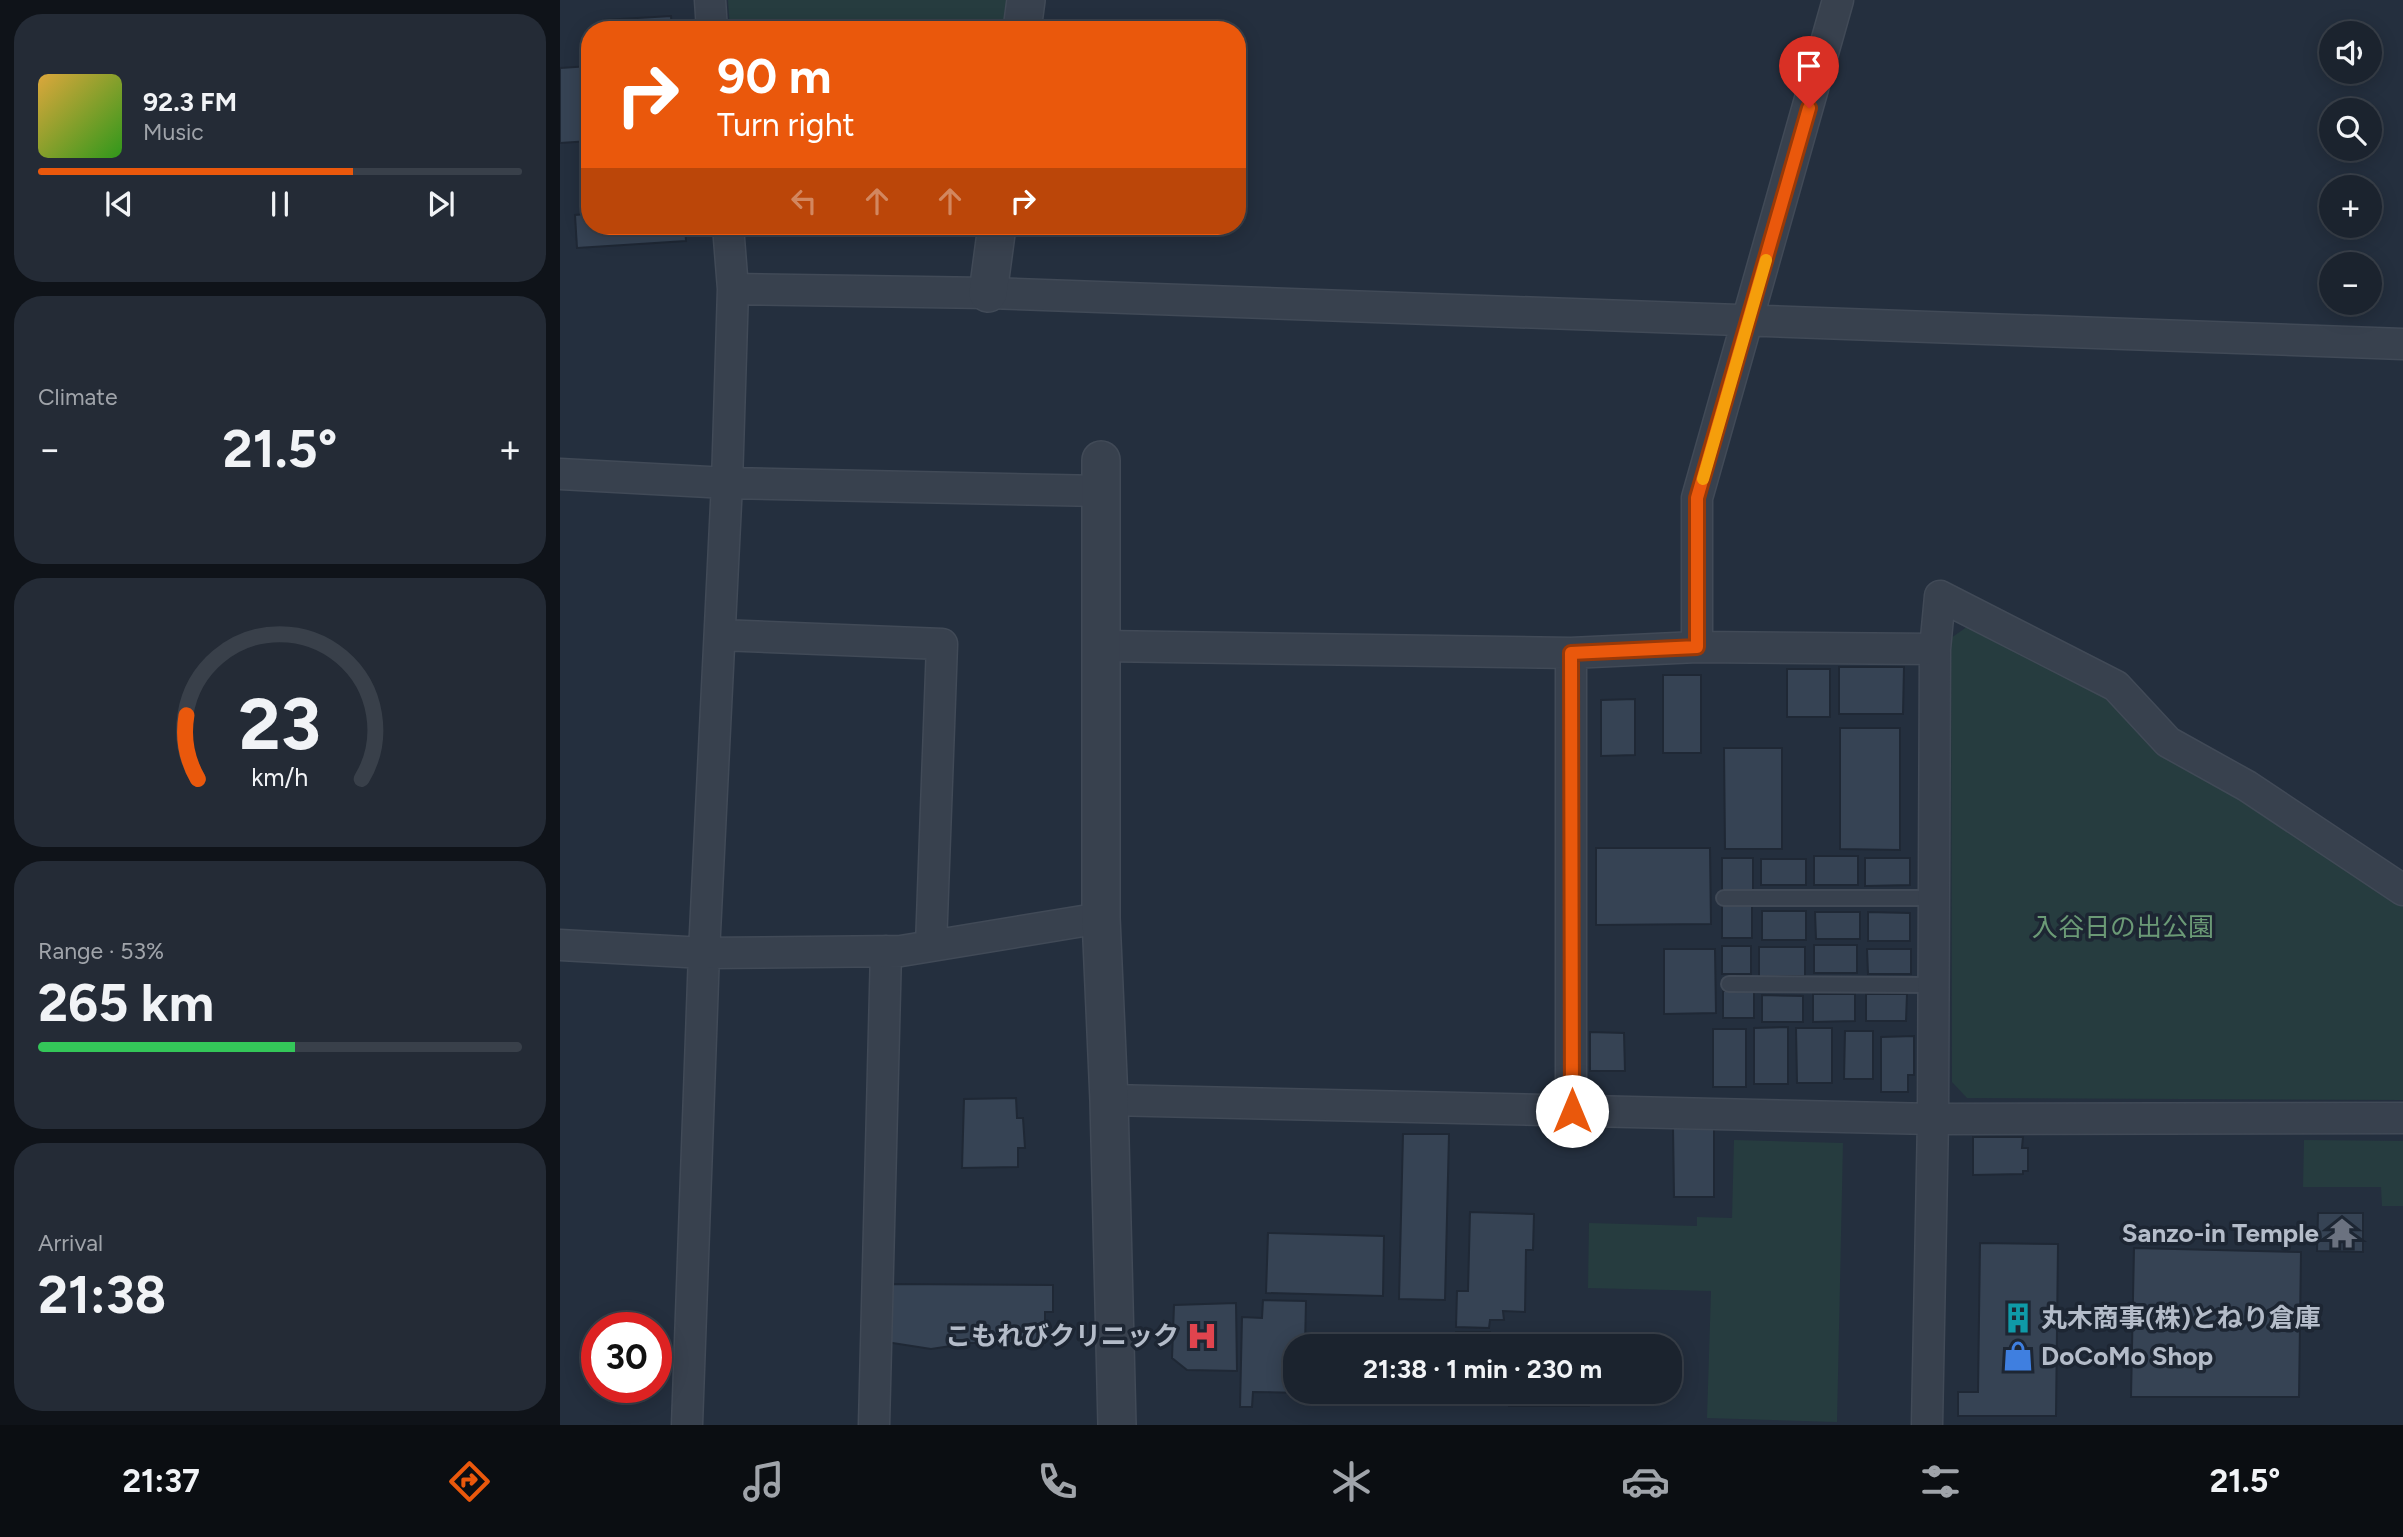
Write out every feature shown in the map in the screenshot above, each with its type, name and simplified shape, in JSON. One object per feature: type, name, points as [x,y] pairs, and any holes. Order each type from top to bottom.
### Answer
[{"type":"street","points":[[710,0],[711,21]]},
{"type":"street","points":[[1023,21],[1026,0]]},
{"type":"street","points":[[1697,647],[1697,498],[1838,0]]},
{"type":"street","points":[[687,1425],[704,953],[727,483],[733,289],[729,235]]},
{"type":"street","points":[[988,293],[996,235]]},
{"type":"street","points":[[733,289],[988,293],[1750,318],[2403,344]]},
{"type":"street","points":[[560,474],[727,483],[1101,476],[1101,918],[1109,1100],[1117,1425]]},
{"type":"street","points":[[1927,1425],[1933,1119],[1935,649],[1940,596],[2116,686],[2168,742],[2247,786],[2403,890]]},
{"type":"street","points":[[720,635],[942,644],[931,946]]},
{"type":"street","points":[[1101,646],[1571,653],[1697,647],[1935,649]]},
{"type":"street","points":[[1571,653],[1572,1111]]},
{"type":"street","points":[[560,945],[704,953],[886,951],[1101,918]]},
{"type":"street","points":[[874,1425],[886,951]]},
{"type":"street","points":[[1109,1100],[1933,1119],[2403,1118]]},
{"type":"lane","points":[[1724,898],[1935,898]]},
{"type":"lane","points":[[1729,984],[1934,985]]},
{"type":"green space","points":[[728,0],[1010,0],[1006,21],[729,21]]},
{"type":"green space","name":"入谷日の出公園","points":[[1971,624],[2104,691],[2403,899],[2403,1100],[1967,1098],[1952,1082],[1951,638]]},
{"type":"green space","points":[[1734,1140],[1843,1143],[1837,1422],[1707,1418],[1711,1291],[1588,1288],[1589,1223],[1697,1226],[1697,1217],[1732,1218]]},
{"type":"green space","points":[[2304,1140],[2403,1141],[2403,1206],[2382,1206],[2381,1187],[2303,1187]]},
{"type":"building","points":[[671,16],[671,21],[604,21]]},
{"type":"building","points":[[581,67],[581,142],[560,143],[560,68]]},
{"type":"building","points":[[581,214],[581,235],[686,235],[686,241],[577,248],[575,215]]},
{"type":"building","points":[[1839,667],[1904,667],[1903,714],[1839,714]]},
{"type":"building","points":[[1787,669],[1830,669],[1830,717],[1787,717]]},
{"type":"building","points":[[1663,675],[1701,675],[1701,753],[1663,753]]},
{"type":"building","points":[[1635,699],[1635,755],[1601,756],[1601,700]]},
{"type":"building","points":[[1840,728],[1900,728],[1900,850],[1840,849]]},
{"type":"building","points":[[1724,748],[1782,748],[1782,849],[1725,849]]},
{"type":"building","points":[[1596,848],[1710,848],[1711,924],[1596,925]]},
{"type":"building","points":[[1814,856],[1858,856],[1858,885],[1814,885]]},
{"type":"building","points":[[1722,858],[1753,858],[1753,890],[1722,890]]},
{"type":"building","points":[[1865,858],[1910,858],[1910,885],[1865,886]]},
{"type":"building","points":[[1761,859],[1806,859],[1806,885],[1761,885]]},
{"type":"building","points":[[1722,904],[1752,904],[1752,938],[1722,938]]},
{"type":"building","points":[[1762,911],[1806,911],[1806,940],[1762,940]]},
{"type":"building","points":[[1815,912],[1860,912],[1860,939],[1816,939]]},
{"type":"building","points":[[1868,912],[1910,913],[1910,941],[1868,941]]},
{"type":"building","points":[[1814,945],[1857,945],[1857,973],[1814,973]]},
{"type":"building","points":[[1722,946],[1751,946],[1751,974],[1722,974]]},
{"type":"building","points":[[1759,947],[1805,947],[1805,976],[1759,977]]},
{"type":"building","points":[[1664,949],[1715,949],[1716,1013],[1664,1014]]},
{"type":"building","points":[[1867,949],[1911,949],[1911,974],[1868,974]]},
{"type":"building","points":[[1723,991],[1754,991],[1754,1018],[1723,1018]]},
{"type":"building","points":[[1813,994],[1855,994],[1855,1021],[1813,1022]]},
{"type":"building","points":[[1866,994],[1907,994],[1906,1021],[1866,1021]]},
{"type":"building","points":[[1762,995],[1803,996],[1803,1022],[1762,1022]]},
{"type":"building","points":[[1788,1027],[1788,1084],[1754,1084],[1754,1028]]},
{"type":"building","points":[[1796,1028],[1832,1028],[1832,1083],[1797,1083]]},
{"type":"building","points":[[1713,1029],[1746,1029],[1746,1087],[1713,1087]]},
{"type":"building","points":[[1845,1031],[1873,1031],[1873,1079],[1844,1079]]},
{"type":"building","points":[[1590,1032],[1624,1033],[1625,1071],[1590,1071]]},
{"type":"building","points":[[1914,1036],[1914,1075],[1908,1075],[1908,1092],[1881,1092],[1881,1037]]},
{"type":"building","points":[[1016,1098],[1017,1118],[1023,1118],[1025,1148],[1018,1148],[1018,1167],[962,1168],[964,1099]]},
{"type":"building","points":[[1673,1127],[1714,1127],[1714,1197],[1674,1197]]},
{"type":"building","points":[[1403,1134],[1449,1134],[1445,1300],[1399,1299]]},
{"type":"building","points":[[1973,1137],[2023,1137],[2022,1148],[2028,1148],[2028,1171],[2023,1171],[2023,1174],[1973,1175]]},
{"type":"building","points":[[1470,1212],[1534,1214],[1533,1250],[1526,1250],[1525,1312],[1503,1311],[1504,1320],[1490,1320],[1489,1328],[1456,1327],[1457,1291],[1468,1291]]},
{"type":"building","points":[[2318,1213],[2363,1213],[2363,1252],[2317,1251]]},
{"type":"building","points":[[1268,1233],[1384,1236],[1383,1296],[1266,1293]]},
{"type":"building","name":"丸木商事(株)とねり倉庫","points":[[1980,1243],[2058,1244],[2056,1416],[1958,1416],[1958,1392],[1978,1392]]},
{"type":"building","points":[[2134,1248],[2301,1252],[2299,1397],[2131,1397]]},
{"type":"building","points":[[887,1284],[1053,1285],[1053,1312],[1045,1312],[1045,1343],[971,1343],[931,1349],[886,1342]]},
{"type":"building","points":[[1263,1300],[1306,1301],[1305,1334],[1283,1334],[1283,1393],[1253,1392],[1252,1407],[1240,1407],[1242,1317],[1262,1318]]},
{"type":"building","points":[[1236,1303],[1237,1371],[1187,1370],[1172,1358],[1174,1305]]},
{"type":"building","points":[[1456,1332],[1490,1332],[1490,1334]]},
{"type":"building","points":[[1509,1404],[1589,1404],[1589,1406]]},
{"type":"slow traffic","points":[[1703,479],[1766,260]]},
{"type":"place","name":"Sanzo-in Temple","points":[[2342,1233]]},
{"type":"place","name":"丸木商事(株)とねり倉庫","points":[[2018,1318]]},
{"type":"place","name":"こもれびクリニック","points":[[1202,1336]]},
{"type":"place","name":"DoCoMo Shop","points":[[2018,1356]]},
{"type":"route","points":[[1572,1111],[1571,653],[1697,647],[1697,498],[1809,108]]}]
